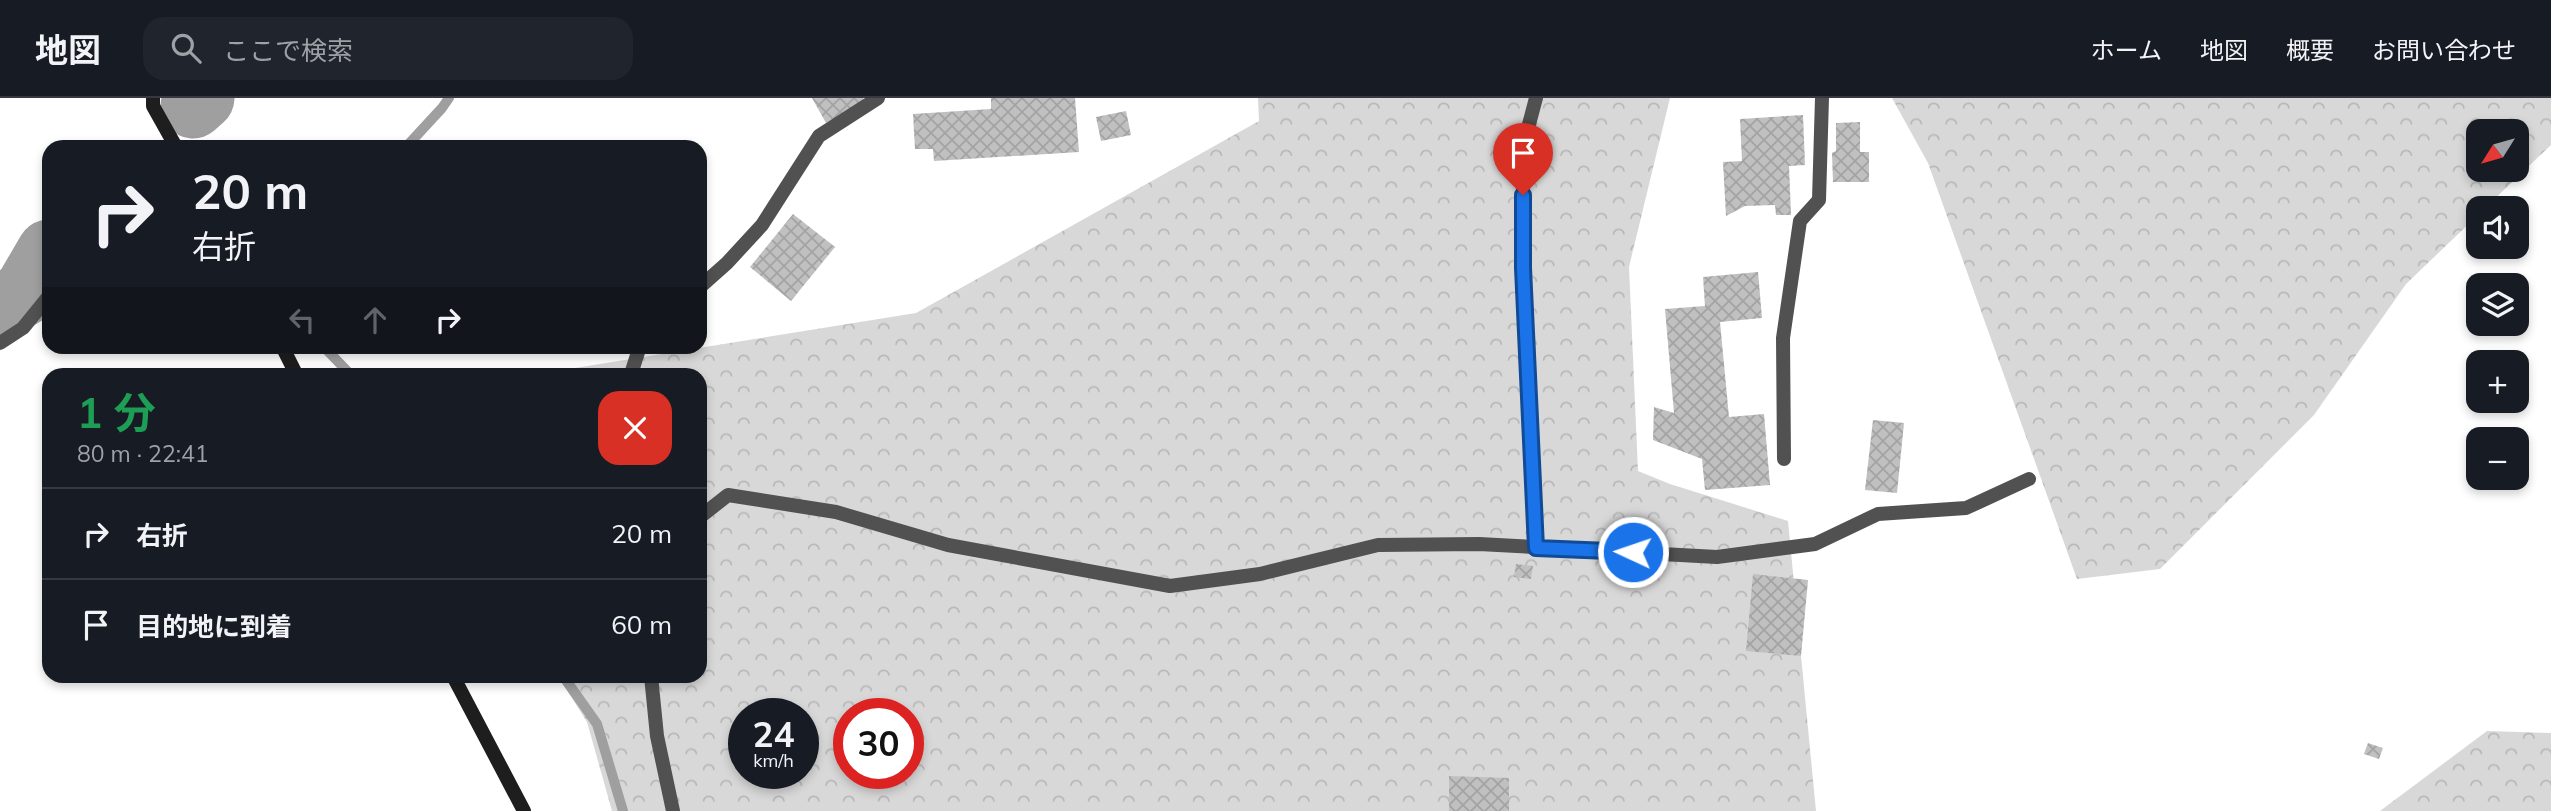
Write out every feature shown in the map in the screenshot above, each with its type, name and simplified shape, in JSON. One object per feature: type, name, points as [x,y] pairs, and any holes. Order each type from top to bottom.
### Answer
[{"type":"main road","points":[[153,98],[153,106],[172,140]]},
{"type":"main road","points":[[457,683],[524,811]]},
{"type":"street","points":[[707,281],[762,225],[819,136],[878,98]]},
{"type":"street","points":[[1536,98],[1523,147],[1523,268],[1536,548]]},
{"type":"street","points":[[1784,460],[1783,338],[1800,221],[1819,200],[1822,98]]},
{"type":"street","points":[[0,343],[23,328],[42,305]]},
{"type":"street","points":[[707,511],[727,495],[836,512],[948,545],[1170,586],[1260,574],[1378,545],[1479,544],[1717,557],[1815,544],[1878,514],[1966,508],[2029,479]]},
{"type":"street","points":[[652,683],[657,736],[673,811]]},
{"type":"green space","points":[[1258,98],[1670,98],[1629,267],[1638,471],[1670,484],[1788,521],[1816,811],[612,811],[587,722],[562,683],[707,683],[707,368],[575,368],[662,354],[707,354],[707,347],[916,313],[1259,121]]},
{"type":"green space","points":[[1892,98],[2551,98],[2551,145],[2529,166],[2529,119],[2466,119],[2466,182],[2512,182],[2498,196],[2466,196],[2466,226],[2406,284],[2314,415],[2160,569],[2077,579],[1928,163]]},
{"type":"green space","points":[[2487,731],[2551,733],[2551,811],[2380,811]]},
{"type":"building","points":[[812,98],[863,98],[865,101],[826,123]]},
{"type":"building","points":[[991,98],[1075,98],[1079,152],[934,161],[933,149],[915,149],[913,114],[991,109]]},
{"type":"building","points":[[1126,111],[1131,135],[1101,141],[1096,117]]},
{"type":"building","points":[[1803,115],[1805,165],[1789,166],[1791,215],[1776,215],[1775,205],[1745,206],[1726,216],[1723,162],[1742,161],[1740,119]]},
{"type":"building","points":[[1860,122],[1860,152],[1869,152],[1869,182],[1833,182],[1832,153],[1836,151],[1836,123]]},
{"type":"building","points":[[793,214],[835,247],[791,301],[750,267]]},
{"type":"building","points":[[1758,272],[1762,318],[1720,322],[1729,417],[1764,414],[1770,485],[1705,490],[1702,459],[1653,440],[1654,407],[1674,413],[1665,309],[1705,306],[1703,277]]},
{"type":"building","points":[[1873,420],[1904,423],[1897,493],[1865,490]]},
{"type":"building","points":[[1516,564],[1533,566],[1531,579],[1514,577]]},
{"type":"building","points":[[1753,574],[1808,580],[1801,656],[1746,651]]},
{"type":"building","points":[[2368,743],[2383,748],[2379,759],[2364,754]]},
{"type":"building","points":[[1449,776],[1509,778],[1509,811],[1449,811]]},
{"type":"waterway","points":[[193,106],[202,98]]},
{"type":"waterway","points":[[412,140],[449,98]]},
{"type":"waterway","points":[[0,308],[25,293],[42,264]]},
{"type":"waterway","points":[[331,354],[344,368]]},
{"type":"waterway","points":[[568,683],[597,724],[623,811]]},
{"type":"route","points":[[1523,195],[1523,268],[1536,548],[1633,552]]}]
